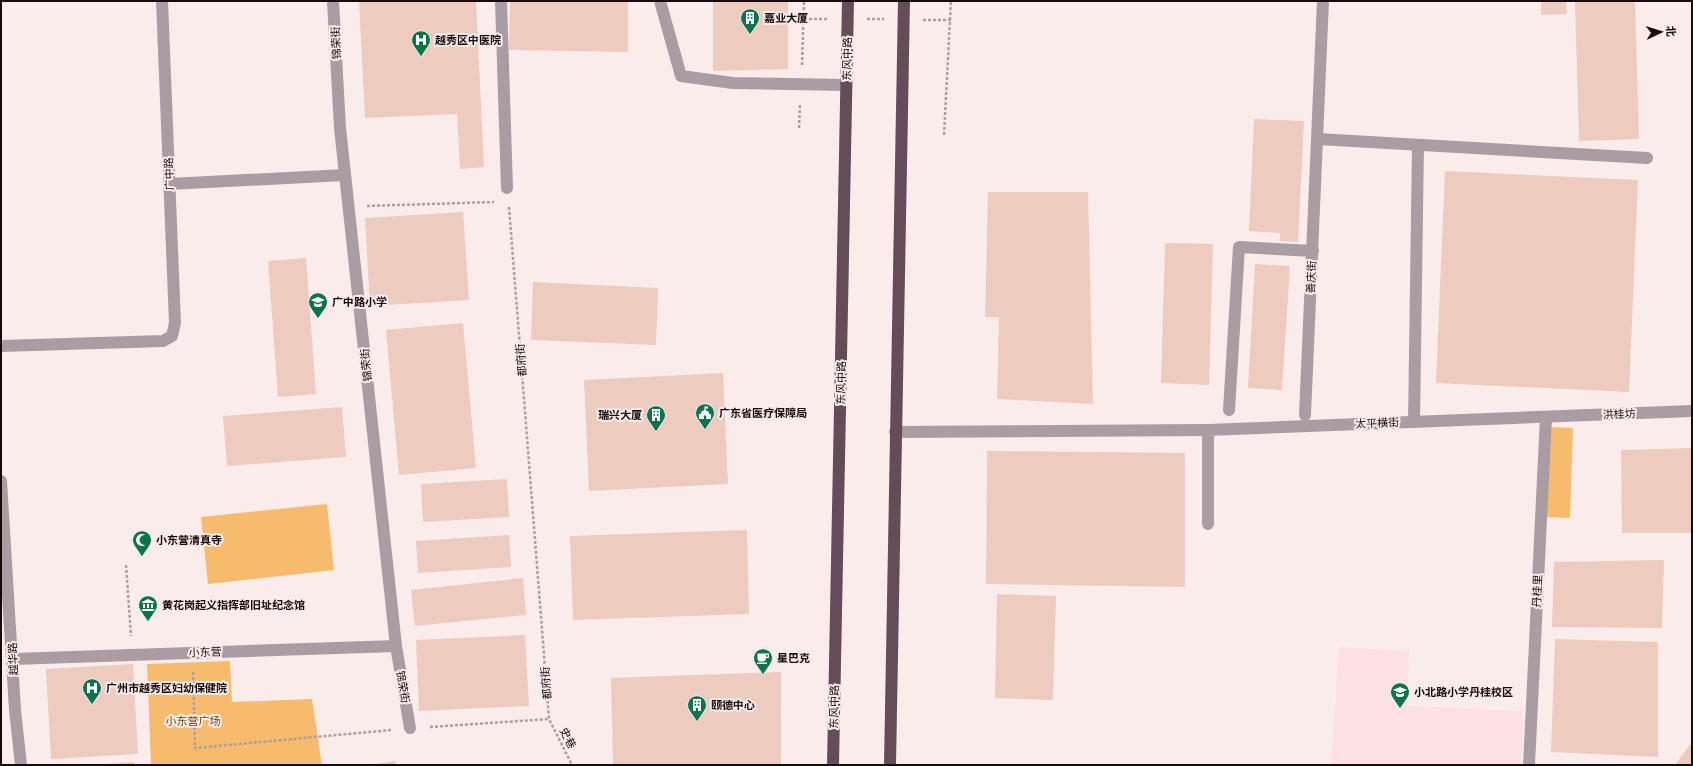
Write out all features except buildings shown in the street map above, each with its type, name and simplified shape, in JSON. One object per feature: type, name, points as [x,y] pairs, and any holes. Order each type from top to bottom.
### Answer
[{"type":"highway","name":"东风中路","points":[[833,765],[848,1]]},
{"type":"highway","points":[[890,765],[904,1]]},
{"type":"street","name":"广中路","points":[[1,346],[163,341],[172,336],[175,323],[162,1]]},
{"type":"street","name":"锦荣街","points":[[334,1],[340,128],[396,646],[410,728]]},
{"type":"street","points":[[501,1],[507,188]]},
{"type":"street","points":[[660,1],[681,76],[733,83],[846,85]]},
{"type":"street","name":"善庆街","points":[[1305,415],[1324,1]]},
{"type":"street","points":[[1318,139],[1647,158]]},
{"type":"street","points":[[1414,422],[1418,145]]},
{"type":"street","points":[[169,184],[345,175]]},
{"type":"street","points":[[1229,410],[1239,247],[1313,252]]},
{"type":"street","name":"洪桂坊","points":[[1546,417],[1692,411]]},
{"type":"street","name":"太平横街","points":[[895,432],[1208,430],[1546,417]]},
{"type":"street","name":"丹桂里","points":[[1529,765],[1546,417]]},
{"type":"street","points":[[1208,430],[1208,524]]},
{"type":"street","name":"越华路","points":[[1,481],[15,710],[21,765]]},
{"type":"street","name":"小东营","points":[[13,659],[396,646]]},
{"type":"path","points":[[804,1],[804,19],[835,19]]},
{"type":"path","points":[[944,135],[951,1]]},
{"type":"path","points":[[866,19],[889,19]]},
{"type":"path","points":[[920,20],[951,20]]},
{"type":"path","name":"都府街","points":[[507,188],[549,719]]},
{"type":"path","points":[[349,207],[508,201]]},
{"type":"path","points":[[126,565],[132,655]]},
{"type":"path","points":[[192,653],[195,748],[410,728],[549,719]]},
{"type":"path","name":"史巷","points":[[549,719],[572,765]]},
{"type":"shaded area","name":"小北路小学丹桂校区","points":[[1339,647],[1409,651],[1407,706],[1523,711],[1521,765],[1331,765]]},
{"type":"green space","points":[[1550,427],[1573,428],[1570,518],[1545,517]]},
{"type":"green space","points":[[327,504],[334,570],[208,584],[201,517]]},
{"type":"green space","name":"小东营广场","points":[[230,661],[232,702],[312,699],[322,765],[151,765],[147,664]]},
{"type":"place","name":"嘉业大厦","points":[[750,35]]},
{"type":"place","name":"越秀区中医院","points":[[421,57]]},
{"type":"place","name":"广中路小学","points":[[318,319]]},
{"type":"place","name":"广东省医疗保障局","points":[[705,430]]},
{"type":"place","name":"瑞兴大厦","points":[[656,432]]},
{"type":"place","name":"小东营清真寺","points":[[142,557]]},
{"type":"place","name":"黄花岗起义指挥部旧址纪念馆","points":[[148,622]]},
{"type":"place","name":"星巴克","points":[[763,675]]},
{"type":"place","name":"广州市越秀区妇幼保健院","points":[[92,705]]},
{"type":"place","name":"小北路小学丹桂校区","points":[[1400,709]]},
{"type":"place","name":"颐德中心","points":[[697,722]]}]
